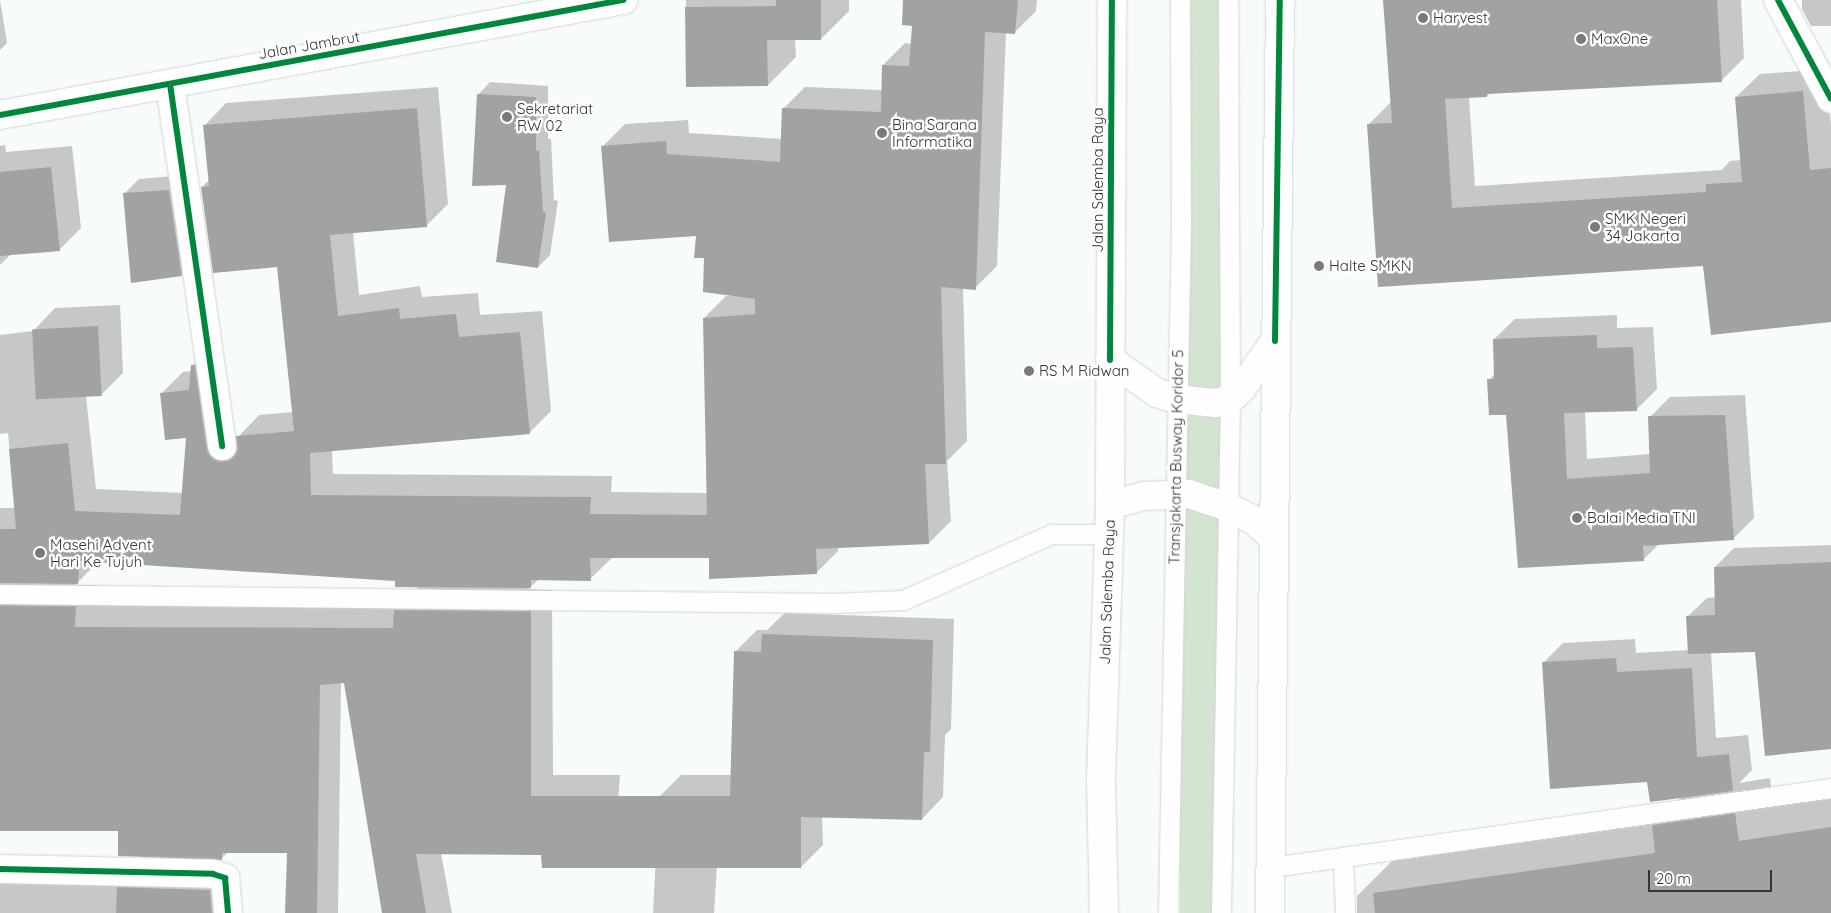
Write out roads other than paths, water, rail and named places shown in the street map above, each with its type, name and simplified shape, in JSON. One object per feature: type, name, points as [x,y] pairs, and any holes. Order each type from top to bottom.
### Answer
[{"type":"main road","name":"Jalan Jambrut","points":[[0,115],[623,0]]},
{"type":"main road","name":"Jalan Salemba Raya","points":[[1104,913],[1101,778],[1110,505],[1112,0]]},
{"type":"main road","points":[[1270,913],[1280,0]]},
{"type":"main road","points":[[1778,0],[1831,99]]},
{"type":"main road","points":[[170,84],[222,446]]},
{"type":"main road","points":[[1110,360],[1157,393],[1177,399],[1216,403],[1230,399],[1254,372],[1275,341]]},
{"type":"main road","points":[[1110,505],[1144,496],[1188,494],[1228,507],[1252,520],[1273,537]]},
{"type":"main road","points":[[0,869],[213,874],[224,878],[228,913]]},
{"type":"lane","name":"Transjakarta Busway Koridor 5","points":[[1168,913],[1170,686],[1176,494],[1181,204],[1180,0]]},
{"type":"lane","points":[[1221,913],[1230,399],[1228,0]]},
{"type":"lane","points":[[0,594],[835,603],[903,600],[1051,534],[1109,534]]},
{"type":"lane","points":[[1272,866],[1343,858],[1831,788]]},
{"type":"lane","points":[[1343,858],[1345,913]]},
{"type":"place","name":"Harvest","points":[[1423,18]]},
{"type":"place","name":"MaxOne","points":[[1581,39]]},
{"type":"place","name":"Sekretariat RW 02","points":[[507,117]]},
{"type":"place","name":"Bina Sarana Informatika","points":[[882,133]]},
{"type":"place","name":"SMK Negeri 34 Jakarta","points":[[1595,227]]},
{"type":"place","name":"Halte SMKN","points":[[1319,266]]},
{"type":"place","name":"RS M Ridwan","points":[[1029,371]]},
{"type":"place","name":"Balai Media TNI","points":[[1577,518]]},
{"type":"place","name":"Masehi Advent Hari Ke Tujuh","points":[[40,553]]}]
